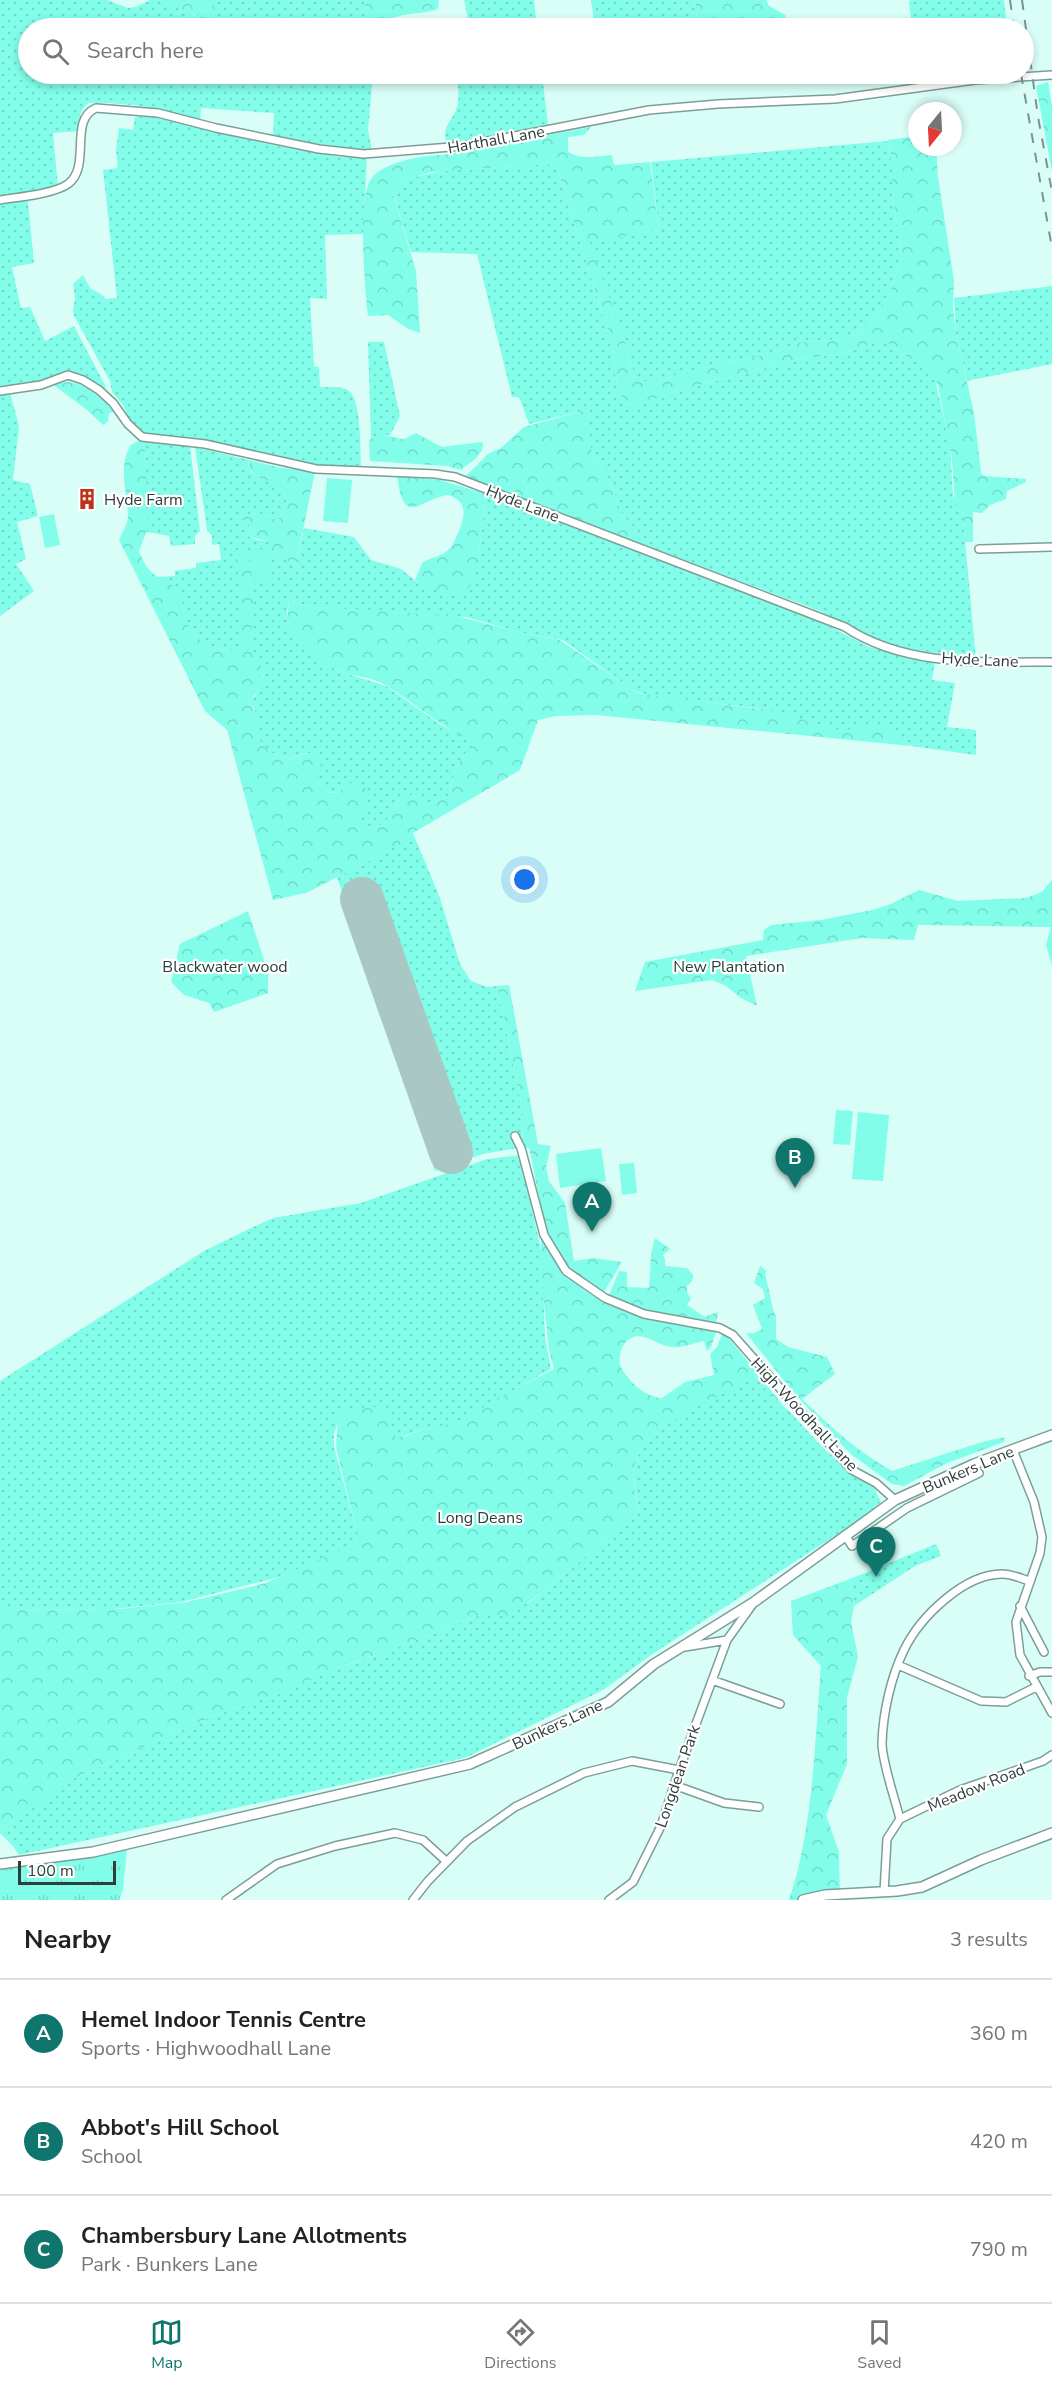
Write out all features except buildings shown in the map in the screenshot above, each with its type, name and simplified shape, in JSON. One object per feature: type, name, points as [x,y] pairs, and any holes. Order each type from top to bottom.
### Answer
[{"type":"street","name":"Harthall Lane","points":[[1034,77],[1052,75]]},
{"type":"street","name":"Harthall Lane","points":[[0,200],[56,189],[71,182],[79,165],[84,121],[88,113],[96,108],[158,113],[216,128],[319,149],[364,154],[463,146],[638,112],[718,104],[835,99],[946,84]]},
{"type":"street","name":"Hyde Lane","points":[[0,391],[40,385],[68,375],[84,380],[99,390],[113,402],[128,424],[142,437],[206,444],[316,469],[435,474],[455,477],[845,627],[862,639],[893,651],[975,662],[1052,662]]},
{"type":"street","points":[[979,549],[1052,547]]},
{"type":"street","name":"High Woodhall Lane","points":[[515,1136],[521,1148],[544,1235],[566,1271],[605,1298],[644,1314],[717,1328],[733,1335],[852,1470],[876,1483],[895,1500]]},
{"type":"street","name":"Bunkers Lane","points":[[0,1864],[93,1852],[470,1764],[608,1702],[654,1664],[754,1602],[895,1500],[974,1464],[1052,1435]]},
{"type":"street","points":[[1013,1450],[1034,1502],[1042,1537],[1040,1553],[1016,1622],[1020,1655],[1029,1676],[1052,1713]]},
{"type":"street","points":[[845,1535],[852,1546],[907,1508],[979,1473]]},
{"type":"street","points":[[884,1892],[887,1839],[900,1819],[882,1745],[891,1687],[905,1647],[939,1605],[964,1586],[985,1577],[1002,1574],[1029,1581]]},
{"type":"street","name":"Longdean Park","points":[[609,1900],[633,1882],[661,1826],[727,1640],[754,1602]]},
{"type":"street","points":[[1020,1606],[1044,1652]]},
{"type":"street","points":[[680,1648],[727,1640]]},
{"type":"street","points":[[897,1665],[981,1701],[1006,1702],[1036,1687]]},
{"type":"street","points":[[1029,1676],[1040,1672],[1052,1672]]},
{"type":"street","points":[[712,1680],[780,1704]]},
{"type":"street","name":"Meadow Road","points":[[900,1819],[961,1789],[1043,1761],[1052,1755]]},
{"type":"street","points":[[413,1900],[446,1861],[467,1841],[515,1807],[584,1773],[632,1761],[679,1770]]},
{"type":"street","points":[[674,1785],[724,1803],[759,1807]]},
{"type":"street","points":[[226,1900],[277,1864],[335,1846],[395,1833],[423,1840],[446,1861]]},
{"type":"street","points":[[803,1900],[825,1895],[910,1890],[933,1883],[981,1860],[1052,1833]]},
{"type":"green space","points":[[0,0],[107,0],[128,8],[150,0],[161,0],[188,11],[197,18],[18,18],[18,84],[372,84],[368,130],[372,151],[305,142],[273,135],[274,113],[201,108],[200,121],[146,107],[89,103],[81,112],[78,131],[53,133],[58,187],[0,197]]},
{"type":"green space","points":[[161,0],[214,0],[215,18],[197,18],[195,15]]},
{"type":"green space","points":[[214,0],[364,0],[368,18],[214,18]]},
{"type":"green space","points":[[364,0],[439,0],[438,9],[392,18],[368,18]]},
{"type":"green space","points":[[464,0],[534,0],[536,18],[468,18]]},
{"type":"green space","points":[[591,0],[695,0],[697,18],[594,18]]},
{"type":"green space","points":[[695,0],[766,0],[769,6],[785,15],[786,18],[697,18]]},
{"type":"green space","points":[[911,0],[1004,0],[1006,18],[911,18],[909,2]]},
{"type":"green space","points":[[1048,82],[1052,106],[1052,172],[1036,86]]},
{"type":"green space","points":[[458,84],[543,84],[548,125],[447,145],[445,132],[458,103]]},
{"type":"green space","points":[[150,116],[278,146],[340,157],[367,157],[363,234],[325,235],[327,299],[310,298],[314,366],[319,367],[320,387],[342,388],[353,395],[358,414],[361,468],[316,465],[147,436],[131,424],[123,405],[112,392],[110,381],[74,316],[73,284],[83,275],[90,288],[104,296],[105,299],[117,298],[103,170],[118,168],[116,150],[119,128],[133,130],[135,117]]},
{"type":"green space","points":[[591,127],[584,135],[568,137],[568,151],[583,157],[612,155],[614,165],[650,162],[659,230],[590,242],[627,348],[634,375],[639,381],[651,382],[725,362],[766,355],[797,343],[840,339],[854,335],[868,326],[890,292],[901,257],[888,140],[908,137],[908,156],[937,156],[954,281],[953,308],[956,333],[974,413],[981,473],[984,476],[1026,479],[1026,482],[1007,491],[1006,499],[990,505],[982,513],[973,512],[973,542],[965,542],[962,508],[955,505],[952,459],[938,385],[925,365],[903,355],[888,343],[875,343],[841,354],[802,359],[762,369],[676,391],[635,407],[623,401],[617,385],[611,341],[558,170],[548,164],[432,172],[414,177],[394,187],[393,194],[416,271],[420,333],[408,329],[388,315],[368,316],[363,224],[364,205],[371,179],[376,173],[394,164],[425,156],[443,155]]},
{"type":"green space","points":[[888,141],[901,257],[890,292],[868,326],[854,335],[840,339],[797,343],[766,355],[725,362],[651,382],[638,381],[589,242],[659,230],[651,162]]},
{"type":"green space","points":[[548,164],[558,170],[611,341],[617,385],[623,401],[635,407],[676,391],[802,359],[841,354],[875,343],[888,343],[903,355],[925,365],[935,379],[950,445],[953,496],[962,508],[976,659],[896,647],[875,641],[820,611],[652,548],[621,513],[612,485],[591,449],[585,429],[586,410],[529,424],[519,397],[512,397],[477,254],[411,252],[393,193],[394,187],[414,177],[442,171]]},
{"type":"green space","points":[[25,199],[28,201],[34,263],[12,267],[21,308],[30,307],[45,341],[74,326],[107,389],[82,375],[67,372],[38,382],[0,388],[0,201]]},
{"type":"green space","points":[[1052,286],[1052,364],[967,381],[956,333],[954,298]]},
{"type":"green space","points":[[368,342],[384,342],[400,416],[390,435],[371,438]]},
{"type":"green space","points":[[69,382],[94,392],[104,401],[114,412],[109,413],[108,422],[103,425],[86,409],[52,384]]},
{"type":"green space","points":[[10,393],[19,426],[13,480],[30,484],[38,516],[17,522],[26,559],[16,564],[34,591],[0,616],[0,395]]},
{"type":"green space","points":[[590,410],[585,425],[591,449],[612,485],[621,513],[652,548],[466,476],[488,454],[501,448],[524,427]]},
{"type":"green space","points":[[416,433],[442,447],[483,443],[481,452],[461,470],[447,466],[370,461],[369,440],[378,435],[404,439]]},
{"type":"green space","points":[[138,441],[145,442],[148,528],[139,551],[148,568],[181,594],[185,618],[193,633],[207,644],[223,650],[240,651],[241,595],[235,554],[238,549],[246,549],[253,587],[252,650],[254,657],[264,669],[259,687],[248,702],[257,718],[257,737],[272,753],[287,759],[313,752],[322,759],[318,776],[319,786],[329,792],[338,792],[356,782],[362,784],[368,797],[361,818],[364,825],[372,827],[384,823],[404,794],[427,802],[436,802],[450,794],[460,760],[476,744],[381,683],[341,672],[323,662],[292,631],[288,619],[289,602],[314,607],[457,616],[522,633],[560,640],[641,694],[769,710],[845,732],[863,724],[880,724],[889,727],[911,746],[596,715],[556,716],[538,720],[520,770],[375,858],[306,893],[273,900],[227,730],[205,711],[119,540],[128,517],[124,480],[125,462],[131,445]]},
{"type":"green space","points":[[145,442],[190,446],[200,531],[195,536],[195,544],[171,546],[169,536],[147,532]]},
{"type":"green space","points":[[195,447],[249,460],[248,465],[251,472],[281,489],[287,508],[280,518],[275,519],[258,513],[241,515],[249,523],[251,532],[248,536],[270,542],[278,556],[296,565],[304,528],[354,537],[371,560],[401,569],[417,582],[473,582],[486,494],[760,598],[827,625],[869,647],[935,661],[932,680],[955,683],[947,727],[976,730],[976,755],[911,746],[905,739],[845,732],[757,708],[649,696],[631,689],[563,640],[522,633],[466,617],[314,607],[289,602],[287,611],[289,625],[294,634],[336,670],[386,686],[441,725],[477,744],[461,760],[455,772],[450,794],[445,798],[436,802],[427,802],[413,795],[398,800],[390,816],[382,824],[371,827],[364,825],[361,818],[363,812],[352,783],[343,790],[332,793],[324,790],[319,787],[318,776],[307,753],[287,759],[272,753],[257,737],[255,710],[248,702],[255,696],[264,676],[252,655],[251,584],[239,576],[241,645],[240,651],[232,651],[216,648],[195,635],[186,622],[181,594],[155,577],[175,576],[175,571],[196,568],[196,563],[221,560],[219,544],[212,545],[212,536],[207,530]]},
{"type":"green space","points":[[249,460],[282,468],[315,471],[296,565],[278,556],[270,542],[247,536],[251,532],[250,526],[240,515],[258,513],[275,519],[280,518],[287,508],[283,493],[274,484],[249,469]]},
{"type":"green space","points":[[397,475],[440,480],[486,494],[473,582],[462,592],[437,590],[415,580],[422,563],[443,554],[451,546],[463,516],[462,505],[454,497],[447,495],[413,507],[408,506],[400,491]]},
{"type":"green space","points":[[327,478],[352,480],[348,523],[323,521]]},
{"type":"green space","points":[[54,514],[60,545],[45,548],[39,517]]},
{"type":"green space","points":[[269,549],[272,582],[255,584],[251,550]]},
{"type":"green space","points":[[413,833],[440,898],[460,964],[471,981],[487,987],[497,986],[521,1102],[523,1147],[483,1154],[435,1171],[337,877],[375,858]]},
{"type":"green space","name":"New Plantation","points":[[1052,880],[1052,966],[1046,945],[1051,927],[918,925],[914,940],[862,938],[746,956],[757,1006],[741,998],[726,986],[712,980],[635,991],[645,962],[763,940],[764,930],[771,925],[821,920],[872,910],[891,904],[919,890],[958,901],[1026,898],[1042,892]]},
{"type":"green space","name":"Blackwater wood","points":[[248,911],[268,972],[268,993],[214,1012],[209,1003],[184,995],[171,982],[180,944]]},
{"type":"green space","points":[[509,985],[538,1144],[551,1146],[546,1167],[549,1181],[565,1203],[574,1261],[593,1258],[622,1262],[604,1292],[574,1274],[567,1267],[558,1255],[546,1226],[529,1148],[523,1147],[521,1102],[497,986]]},
{"type":"green space","points":[[836,1110],[853,1111],[850,1145],[833,1144]]},
{"type":"green space","points":[[858,1112],[889,1115],[883,1181],[852,1179]]},
{"type":"green space","points":[[601,1148],[606,1181],[560,1188],[556,1154]]},
{"type":"green space","points":[[520,1155],[542,1254],[545,1337],[551,1369],[481,1409],[465,1423],[423,1429],[395,1439],[340,1413],[334,1435],[334,1447],[358,1537],[353,1547],[279,1577],[181,1602],[114,1609],[0,1610],[0,1381],[204,1251],[273,1218],[361,1203],[487,1159]]},
{"type":"green space","points":[[634,1163],[637,1193],[622,1195],[619,1164]]},
{"type":"green space","name":"Long Deans","points":[[545,1238],[570,1277],[584,1290],[601,1300],[619,1309],[658,1321],[716,1332],[711,1347],[707,1351],[704,1341],[672,1347],[643,1337],[631,1338],[622,1348],[620,1365],[632,1382],[643,1391],[662,1398],[685,1382],[714,1375],[710,1354],[717,1347],[723,1331],[786,1409],[755,1377],[691,1410],[659,1431],[647,1442],[636,1460],[635,1490],[640,1512],[541,1593],[507,1617],[485,1613],[346,1665],[279,1694],[213,1716],[59,1785],[50,1796],[0,1831],[0,1610],[120,1609],[187,1602],[266,1583],[354,1544],[357,1540],[356,1529],[336,1448],[338,1414],[359,1408],[386,1406],[395,1437],[406,1436],[423,1429],[466,1421],[487,1404],[554,1369],[549,1350],[542,1284],[541,1239]]},
{"type":"green space","points":[[655,1238],[670,1249],[663,1255],[665,1266],[687,1268],[693,1275],[692,1281],[687,1286],[691,1299],[687,1305],[705,1317],[718,1312],[716,1324],[643,1309],[616,1300],[609,1295],[619,1271],[627,1272],[627,1287],[649,1288],[651,1254]]},
{"type":"green space","points":[[760,1266],[767,1271],[765,1273],[776,1317],[776,1339],[788,1347],[827,1357],[835,1374],[802,1399],[868,1456],[892,1471],[982,1442],[1005,1437],[1004,1442],[947,1463],[904,1486],[892,1484],[852,1455],[841,1444],[794,1393],[746,1333],[754,1333],[762,1329],[753,1305],[765,1298],[763,1289],[754,1283]]},
{"type":"green space","points":[[755,1377],[826,1451],[874,1487],[881,1502],[858,1521],[654,1653],[603,1690],[465,1758],[19,1855],[0,1833],[50,1796],[59,1785],[213,1716],[279,1694],[321,1674],[391,1650],[485,1613],[530,1602],[640,1512],[634,1475],[636,1460],[647,1442],[674,1420]]},
{"type":"green space","points":[[936,1544],[941,1556],[915,1566],[854,1606],[850,1579]]},
{"type":"green space","points":[[850,1579],[854,1606],[851,1622],[858,1657],[847,1697],[847,1764],[826,1815],[839,1852],[840,1896],[819,1900],[789,1900],[797,1873],[808,1815],[821,1666],[793,1635],[791,1601]]},
{"type":"green space","points":[[127,1848],[123,1890],[119,1900],[0,1900],[0,1865]]},
{"type":"runway","points":[[362,899],[451,1152]]},
{"type":"railway","points":[[1010,0],[1013,18]]},
{"type":"railway","points":[[1022,0],[1024,18]]},
{"type":"railway","points":[[1023,84],[1052,248]]},
{"type":"railway","points":[[1033,84],[1052,192]]},
{"type":"place","name":"Hyde Farm","points":[[87,499]]},
{"type":"place","name":"Abbot's Hill School","points":[[795,1188]]},
{"type":"place","name":"Hemel Indoor Tennis Centre","points":[[592,1232]]},
{"type":"place","name":"Chambersbury Lane Allotments","points":[[876,1577]]}]
